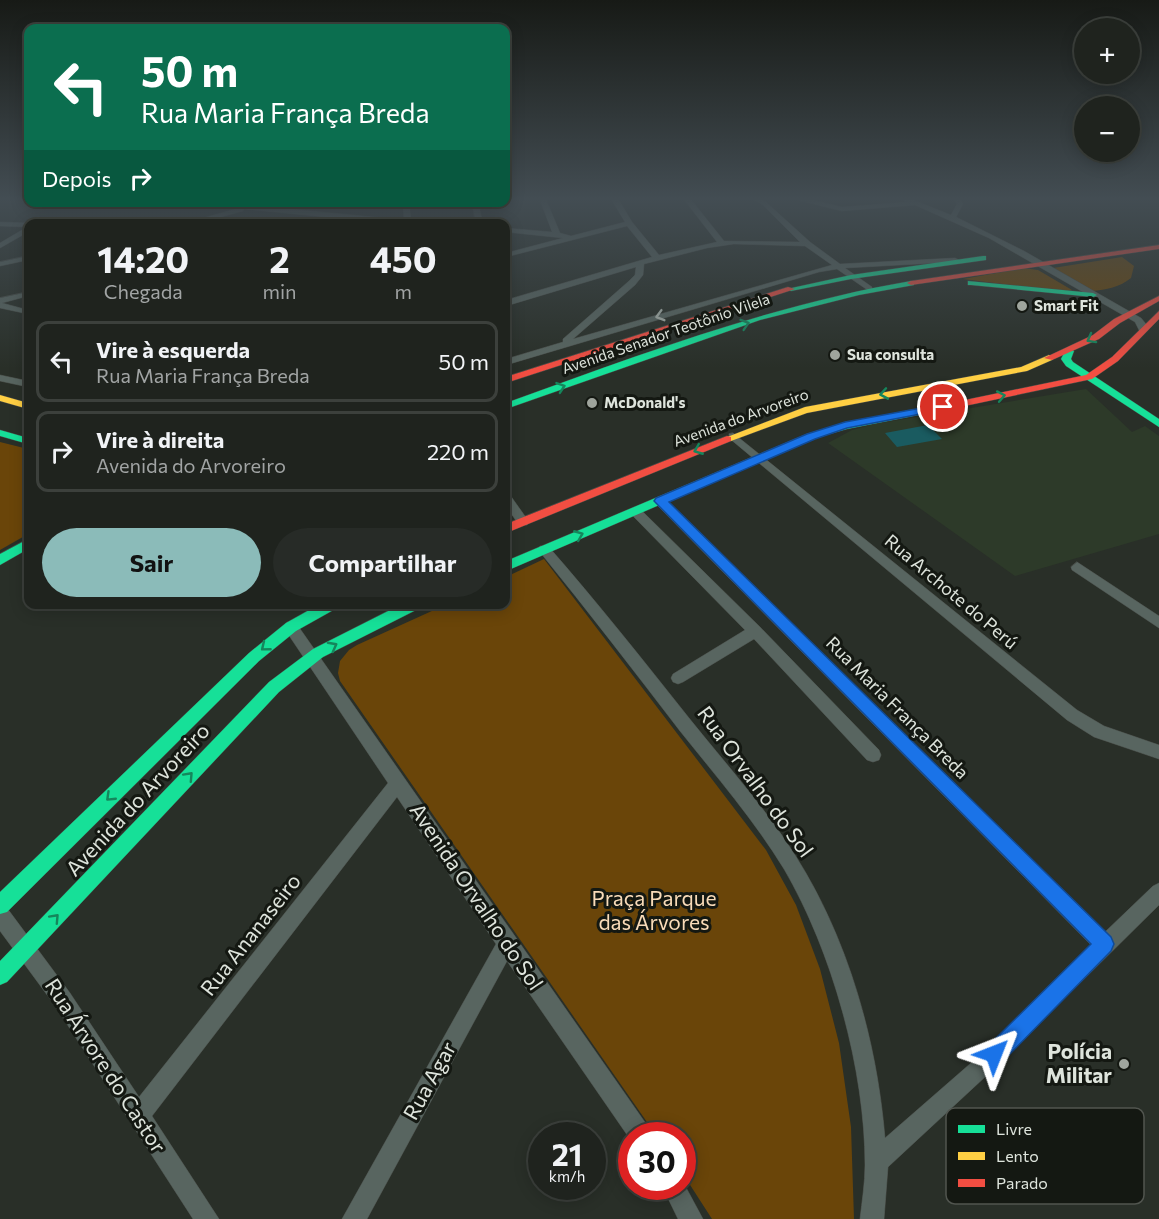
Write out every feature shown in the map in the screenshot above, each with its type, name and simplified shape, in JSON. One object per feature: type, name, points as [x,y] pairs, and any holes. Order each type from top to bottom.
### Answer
[{"type":"street","points":[[654,254],[657,258]]},
{"type":"street","points":[[510,302],[675,254]]},
{"type":"street","points":[[821,254],[869,289]]},
{"type":"street","name":"Avenida Senador Teotônio Vilela","points":[[510,379],[788,290],[851,277],[1015,254]]},
{"type":"street","points":[[1024,254],[1142,324],[1143,330]]},
{"type":"street","name":"Avenida Senador Teotônio Vilela","points":[[510,405],[716,333],[815,302],[869,289],[1112,254]]},
{"type":"street","points":[[0,264],[24,259]]},
{"type":"street","points":[[510,361],[838,266],[978,259]]},
{"type":"street","points":[[563,344],[632,283],[639,275],[640,264]]},
{"type":"street","points":[[913,284],[984,284],[1093,295]]},
{"type":"street","points":[[0,303],[24,295]]},
{"type":"street","name":"Avenida do Arvoreiro","points":[[510,527],[733,436],[817,407],[1024,369],[1069,351],[1096,337],[1159,298]]},
{"type":"street","points":[[0,303],[24,311]]},
{"type":"street","points":[[510,564],[811,436],[845,426],[1064,384],[1089,377],[1115,359],[1159,314]]},
{"type":"street","points":[[1069,351],[1067,361],[1159,424]]},
{"type":"street","points":[[0,378],[24,383]]},
{"type":"street","points":[[0,398],[24,405]]},
{"type":"street","points":[[0,409],[24,412]]},
{"type":"street","points":[[0,433],[24,440]]},
{"type":"street","name":"Rua Archote do Perú","points":[[733,436],[1072,715],[1099,732],[1159,752]]},
{"type":"street","name":"Rua Maria França Breda","points":[[660,501],[1104,944]]},
{"type":"street","points":[[510,503],[524,522]]},
{"type":"street","points":[[636,512],[755,631],[873,755]]},
{"type":"street","points":[[0,560],[24,545]]},
{"type":"street","name":"Rua Orvalho do Sol","points":[[544,549],[723,771],[768,830],[791,865],[822,929],[857,1033],[868,1083],[876,1162],[872,1219]]},
{"type":"street","points":[[1077,567],[1159,624]]},
{"type":"street","name":"Avenida do Arvoreiro","points":[[0,905],[254,657],[291,627],[323,609]]},
{"type":"street","name":"Avenida do Arvoreiro","points":[[0,975],[274,687],[310,658],[404,609]]},
{"type":"street","points":[[291,627],[310,658]]},
{"type":"street","points":[[678,678],[755,631]]},
{"type":"street","name":"Avenida Orvalho do Sol","points":[[310,658],[631,1122]]},
{"type":"street","name":"Rua Ananaseiro","points":[[139,1115],[398,783]]},
{"type":"street","points":[[876,1162],[978,1070],[1159,892]]},
{"type":"street","name":"Rua Árvore do Castor","points":[[0,915],[26,948],[207,1219]]},
{"type":"street","name":"Rua Agar","points":[[354,1219],[507,943]]},
{"type":"street","points":[[681,1200],[691,1219]]},
{"type":"shaded area","points":[[1086,389],[1132,432],[1145,426],[1159,436],[1159,534],[1015,576],[828,443],[852,430],[875,424]]},
{"type":"green space","points":[[1122,257],[1134,266],[1131,278],[1118,286],[1102,290],[1092,291],[1053,268]]},
{"type":"green space","points":[[1023,268],[1038,270],[1072,290],[1064,292],[963,279]]},
{"type":"green space","points":[[0,442],[24,448],[24,536],[0,550]]},
{"type":"green space","name":"Praça Parque das Árvores","points":[[544,559],[766,850],[796,905],[820,969],[839,1043],[851,1127],[854,1219],[712,1219],[696,1194],[696,1122],[647,1122],[340,681],[338,673],[340,661],[349,650],[436,609],[510,609],[510,575]]},
{"type":"water","points":[[928,425],[942,439],[897,447],[885,433]]},
{"type":"traffic: fast","points":[[791,289],[851,277],[983,258]]},
{"type":"traffic: fast","points":[[510,405],[656,352],[757,319],[859,292],[911,283]]},
{"type":"traffic: fast","points":[[971,283],[1093,295]]},
{"type":"traffic: fast","points":[[1069,351],[1066,359],[1069,364],[1159,424]]},
{"type":"traffic: fast","points":[[510,564],[811,436],[845,426],[960,404]]},
{"type":"traffic: fast","points":[[0,433],[24,440]]},
{"type":"traffic: fast","points":[[0,560],[24,545]]},
{"type":"traffic: fast","points":[[0,905],[254,657],[291,627],[323,609]]},
{"type":"traffic: fast","points":[[0,975],[274,687],[318,653],[405,609]]},
{"type":"traffic: slow","points":[[727,439],[805,410],[1024,369],[1049,358]]},
{"type":"traffic: slow","points":[[0,398],[24,405]]},
{"type":"traffic: jam","points":[[911,283],[1112,254]]},
{"type":"traffic: jam","points":[[510,379],[791,289]]},
{"type":"traffic: jam","points":[[1049,358],[1096,337],[1117,321],[1159,298]]},
{"type":"traffic: jam","points":[[960,404],[1089,377],[1115,359],[1159,314]]},
{"type":"traffic: jam","points":[[510,527],[727,439]]},
{"type":"place","name":"Smart Fit","points":[[1022,306]]},
{"type":"place","name":"Sua consulta","points":[[835,355]]},
{"type":"place","name":"McDonald's","points":[[592,403]]},
{"type":"place","name":"Polícia Militar","points":[[1124,1064]]},
{"type":"route","points":[[943,407],[845,426],[811,436],[660,501],[1104,944],[994,1054]]}]
